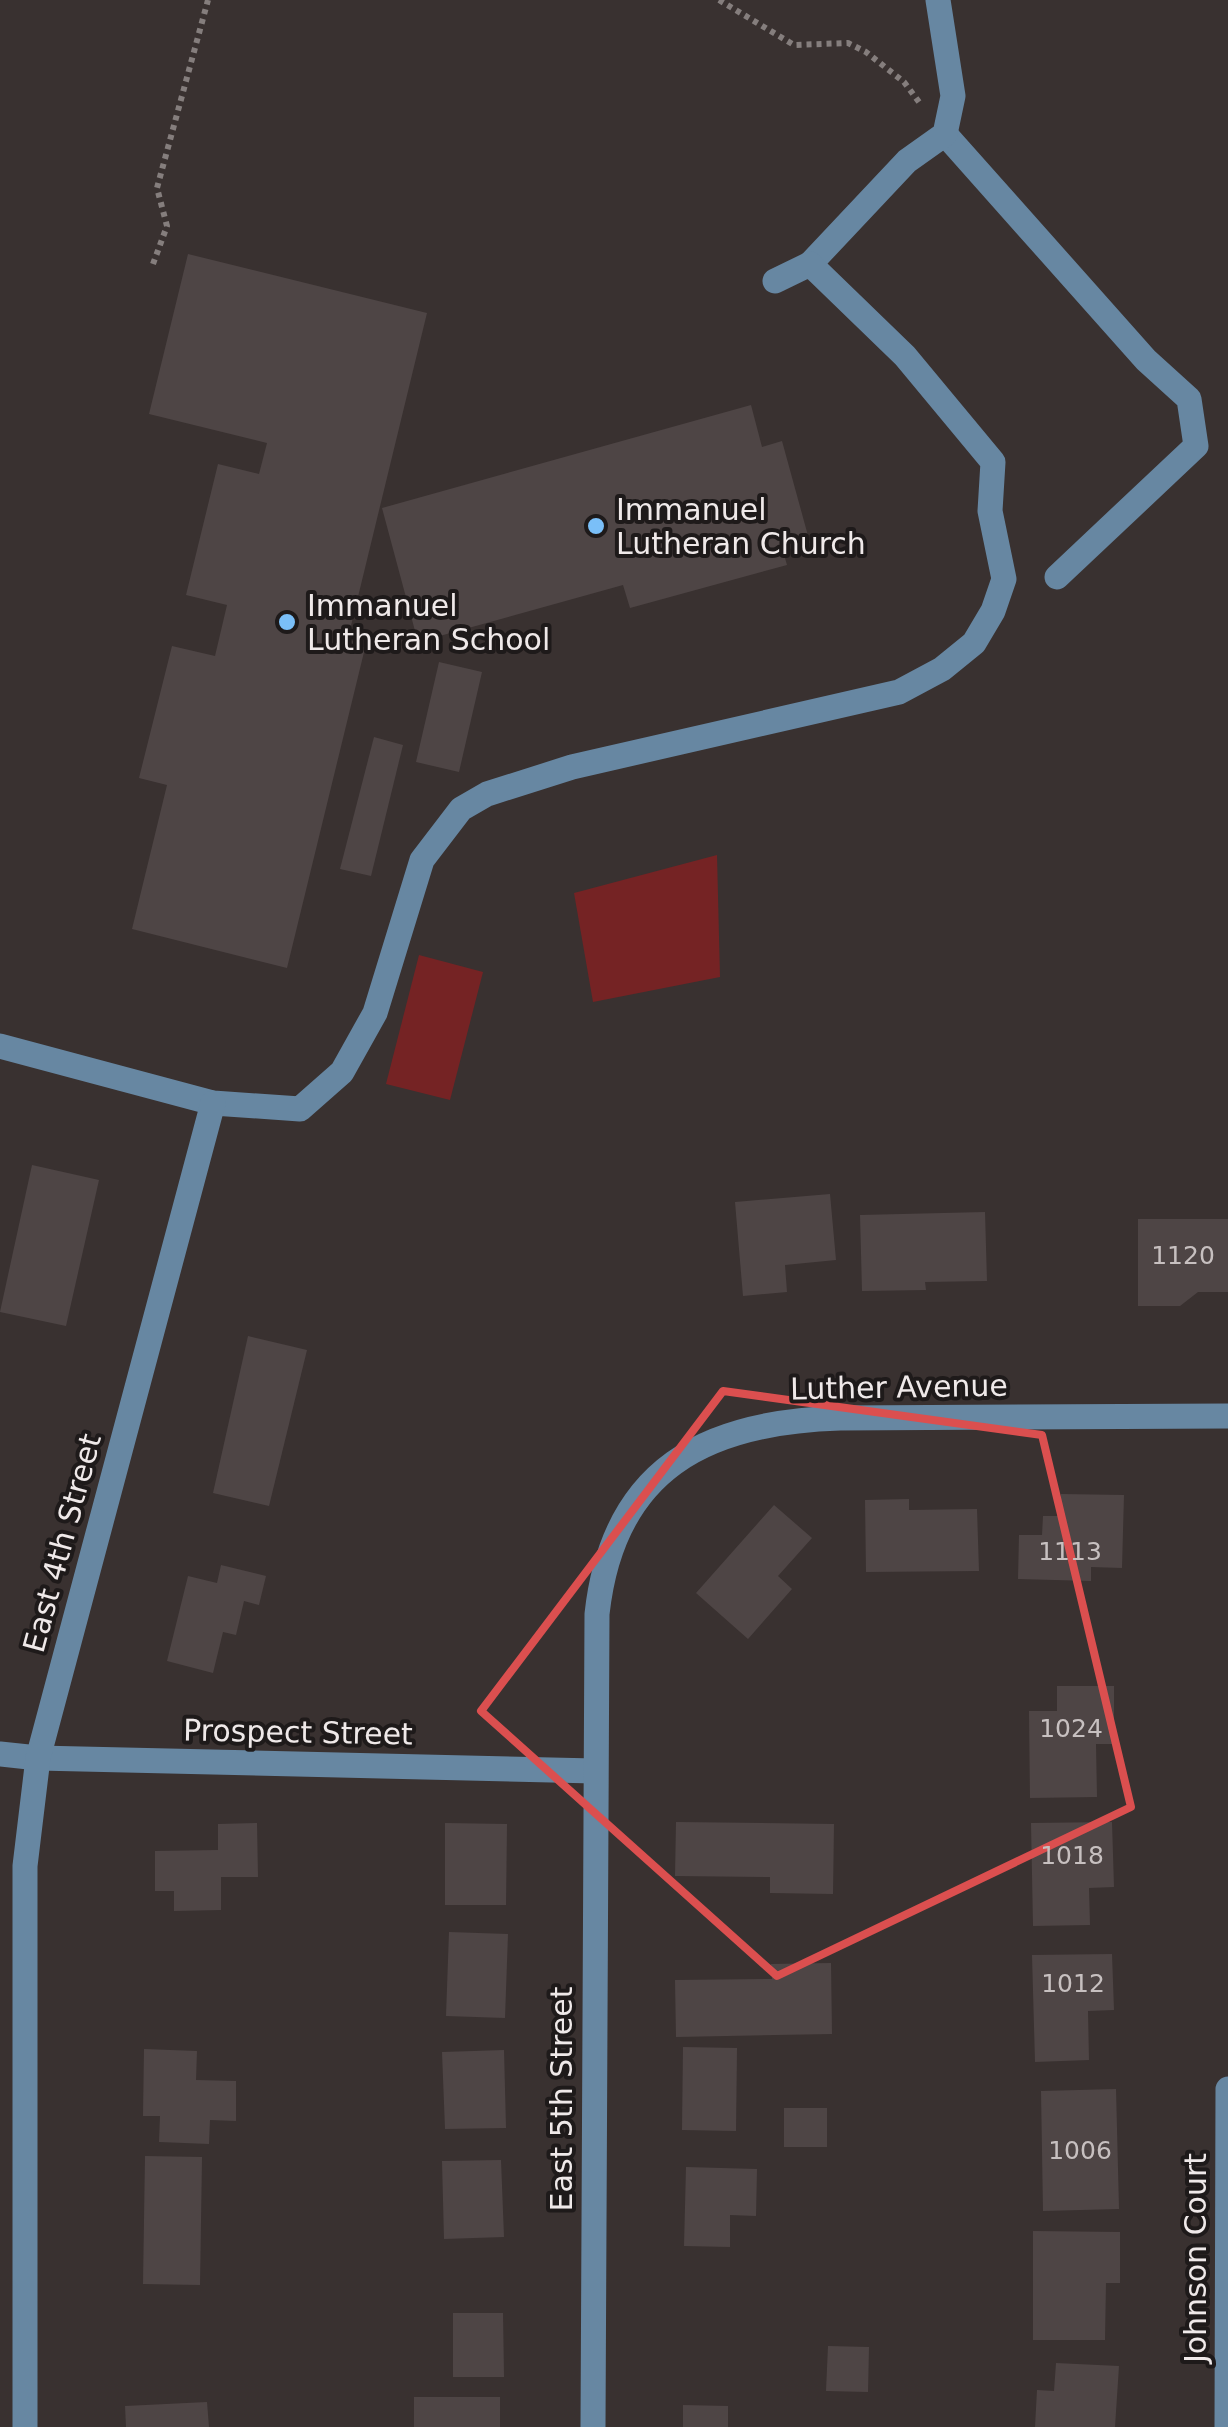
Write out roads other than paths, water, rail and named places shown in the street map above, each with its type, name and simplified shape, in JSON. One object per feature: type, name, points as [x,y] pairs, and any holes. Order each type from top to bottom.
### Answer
[{"type":"street","points":[[775,280],[810,264],[907,160],[945,134],[953,96],[938,0]]},
{"type":"street","points":[[945,134],[1146,360],[1190,399],[1196,446],[1057,577]]},
{"type":"street","points":[[0,1046],[213,1103],[300,1109],[342,1072],[375,1012],[422,860],[461,809],[486,794],[572,766],[899,692],[942,670],[974,643],[993,611],[1004,579],[990,512],[994,462],[904,356],[810,264]]},
{"type":"street","name":"East 4th Street","points":[[24,2427],[12,2310],[25,1866],[38,1758],[213,1103]]},
{"type":"street","name":"Luther Avenue","points":[[595,1771],[601,1580],[625,1520],[643,1492],[668,1465],[696,1447],[722,1435],[794,1419],[1228,1416]]},
{"type":"street","name":"Prospect Street","points":[[0,1754],[595,1771]]},
{"type":"street","name":"East 5th Street","points":[[592,2427],[595,1771]]},
{"type":"street","name":"Johnson Court","points":[[1227,2427],[1228,2089]]},
{"type":"place","name":"Immanuel Lutheran Church","points":[[596,526]]},
{"type":"place","name":"Immanuel Lutheran School","points":[[287,622]]}]
